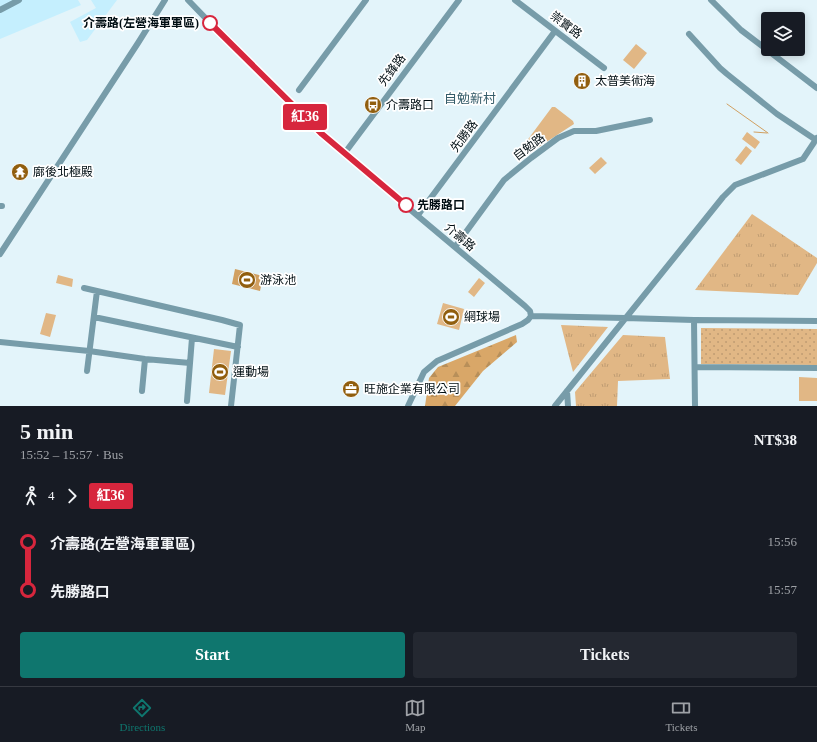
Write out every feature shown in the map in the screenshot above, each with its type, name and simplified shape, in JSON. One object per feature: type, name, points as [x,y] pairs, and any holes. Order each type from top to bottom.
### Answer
[{"type":"street","points":[[0,10],[19,0]]},
{"type":"street","points":[[0,254],[138,43],[164,0]]},
{"type":"street","name":"介壽路","points":[[188,0],[229,43],[344,154],[525,306],[530,311],[531,316]]},
{"type":"street","points":[[299,90],[366,0]]},
{"type":"street","name":"先鋒路","points":[[344,154],[459,0]]},
{"type":"street","name":"崇實路","points":[[515,0],[604,68]]},
{"type":"street","points":[[711,0],[741,30],[817,88]]},
{"type":"street","name":"先勝路","points":[[418,215],[555,30]]},
{"type":"street","points":[[555,406],[723,196],[735,185],[803,159],[816,139],[777,114],[727,74],[689,34]]},
{"type":"street","name":"自勉路","points":[[455,247],[504,180],[558,138],[574,131],[596,131],[650,120]]},
{"type":"street","points":[[84,288],[222,320],[240,326],[231,406]]},
{"type":"street","points":[[87,372],[97,291]]},
{"type":"street","points":[[408,406],[424,372],[437,361],[522,324],[531,316],[817,321]]},
{"type":"street","points":[[94,317],[238,347]]},
{"type":"street","points":[[694,320],[695,406]]},
{"type":"street","points":[[187,401],[192,338]]},
{"type":"street","points":[[0,342],[190,363]]},
{"type":"street","points":[[142,391],[145,359]]},
{"type":"street","points":[[695,367],[817,368]]},
{"type":"street","points":[[567,391],[568,406]]},
{"type":"shaded area","points":[[0,0],[78,0],[81,5],[0,39]]},
{"type":"shaded area","points":[[91,0],[117,0],[87,40],[80,42],[70,22],[96,8]]},
{"type":"shaded area","name":"游泳池","points":[[235,269],[263,276],[260,291],[232,284]]},
{"type":"green space","points":[[636,44],[647,53],[634,69],[623,60]]},
{"type":"green space","points":[[552,107],[555,107],[573,121],[574,124],[534,150],[530,151],[525,146],[526,142]]},
{"type":"green space","points":[[747,132],[760,142],[755,149],[742,139]]},
{"type":"green space","points":[[746,146],[752,151],[741,165],[735,160]]},
{"type":"green space","points":[[601,157],[607,163],[595,174],[589,168]]},
{"type":"green space","points":[[752,214],[817,258],[817,263],[798,295],[695,290]]},
{"type":"green space","points":[[58,275],[73,279],[72,287],[56,283]]},
{"type":"green space","points":[[479,278],[485,283],[474,297],[468,292]]},
{"type":"green space","name":"網球場","points":[[443,303],[464,309],[459,330],[437,324]]},
{"type":"green space","points":[[46,313],[56,315],[50,337],[40,334]]},
{"type":"green space","points":[[561,325],[608,327],[573,372]]},
{"type":"green space","points":[[701,328],[817,329],[817,365],[701,364]]},
{"type":"green space","points":[[516,335],[517,342],[483,371],[455,406],[425,406],[429,378],[438,367]]},
{"type":"green space","points":[[623,335],[665,337],[670,379],[618,381],[617,406],[576,406],[575,392]]},
{"type":"green space","name":"運動場","points":[[214,349],[231,351],[225,395],[209,393]]},
{"type":"green space","points":[[799,377],[817,378],[817,401],[799,401]]},
{"type":"waterway","points":[[727,104],[768,133]]},
{"type":"waterway","points":[[754,132],[767,133]]},
{"type":"bus line","name":"紅36","points":[[210,23],[322,134],[406,205]]},
{"type":"place","name":"介壽路(左營海軍軍區)","points":[[210,23]]},
{"type":"place","name":"太普美術海","points":[[582,81]]},
{"type":"place","name":"介壽路口","points":[[373,105]]},
{"type":"place","name":"廍後北極殿","points":[[20,172]]},
{"type":"place","name":"先勝路口","points":[[406,205]]},
{"type":"place","name":"游泳池","points":[[247,280]]},
{"type":"place","name":"網球場","points":[[451,317]]},
{"type":"place","name":"運動場","points":[[220,372]]},
{"type":"place","name":"旺施企業有限公司","points":[[351,389]]},
{"type":"district","name":"自勉新村","points":[[470,98]]}]
